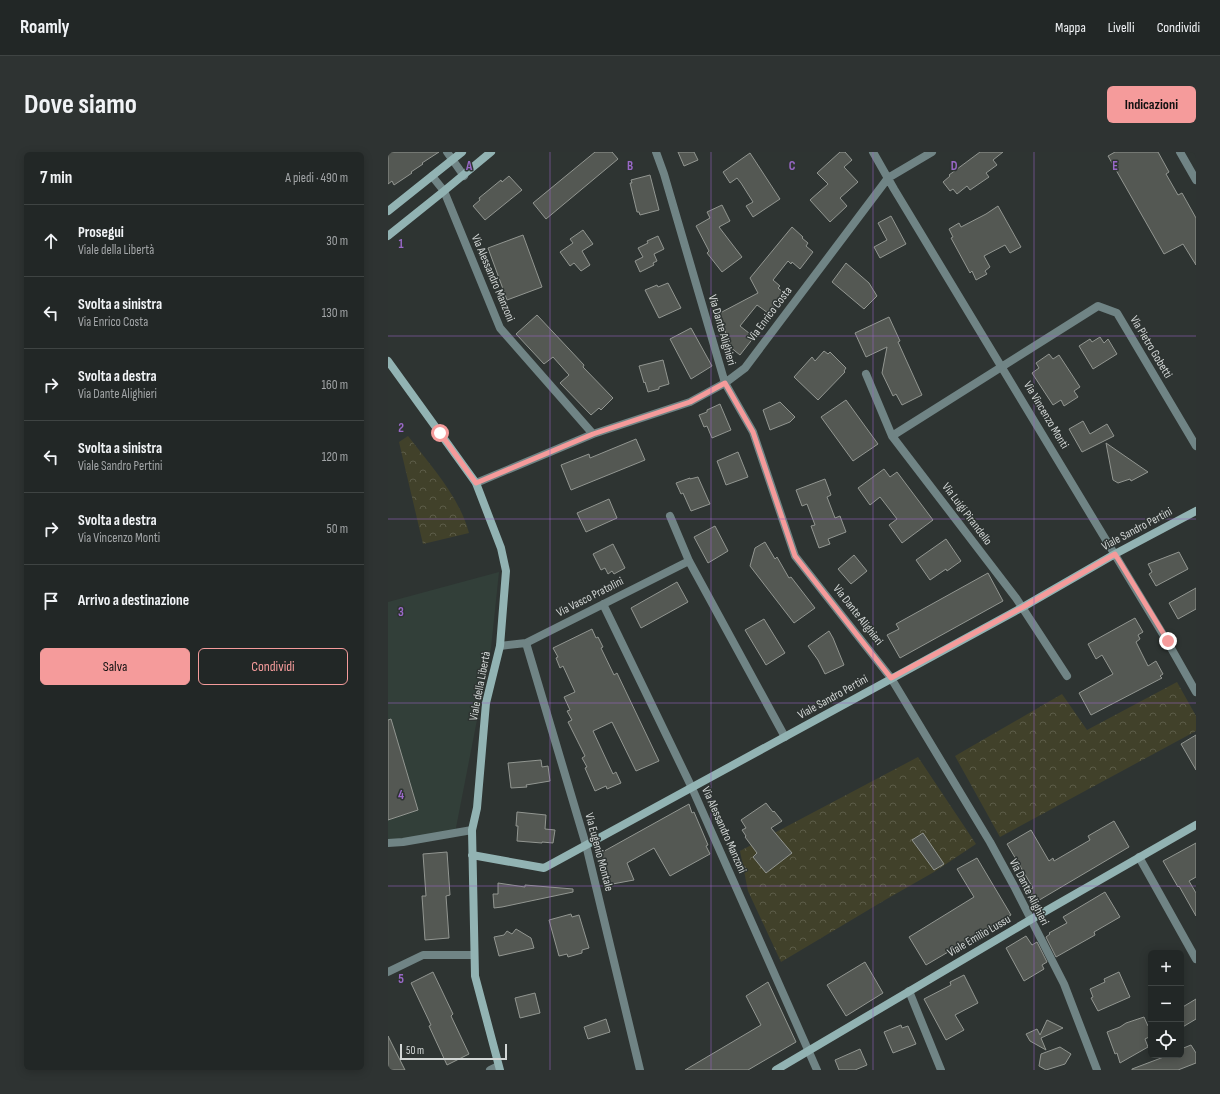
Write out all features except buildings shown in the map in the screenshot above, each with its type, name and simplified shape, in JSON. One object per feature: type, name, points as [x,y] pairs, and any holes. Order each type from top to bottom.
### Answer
[{"type":"street","points":[[447,152],[464,176]]},
{"type":"street","points":[[388,211],[462,152]]},
{"type":"street","points":[[388,236],[492,152]]},
{"type":"street","name":"Via Dante Alighieri","points":[[656,152],[664,174],[725,383],[753,432],[795,556],[891,678],[990,842],[1064,984],[1097,1070]]},
{"type":"street","name":"Via Vincenzo Monti","points":[[874,152],[888,178],[1168,641],[1196,692]]},
{"type":"street","name":"Via Enrico Costa","points":[[476,483],[593,434],[690,402],[725,383],[745,368],[888,178],[932,152]]},
{"type":"street","points":[[1180,152],[1196,180]]},
{"type":"street","name":"Via Alessandro Manzoni","points":[[432,176],[444,192],[500,328],[593,434]]},
{"type":"street","name":"Via Pietro Gobetti","points":[[1002,367],[1098,306],[1117,312],[1196,446]]},
{"type":"street","name":"Viale della Libertà","points":[[388,361],[476,483],[501,548],[506,571],[500,646],[486,703],[477,808],[472,830],[475,976],[499,1068]]},
{"type":"street","points":[[892,436],[1002,367]]},
{"type":"street","name":"Via Luigi Pirandello","points":[[866,374],[892,436],[1023,607],[1067,676]]},
{"type":"street","name":"Viale Sandro Pertini","points":[[472,855],[544,868],[1196,511]]},
{"type":"street","points":[[670,516],[689,561],[785,737]]},
{"type":"street","name":"Via Vasco Pratolini","points":[[500,646],[526,644],[689,561]]},
{"type":"street","name":"Via Alessandro Manzoni","points":[[602,604],[692,788],[817,1070]]},
{"type":"street","name":"Via Eugenio Montale","points":[[526,644],[586,845],[640,1070]]},
{"type":"street","name":"Viale Emilio Lussu","points":[[776,1070],[1139,856],[1196,825]]},
{"type":"street","points":[[388,843],[403,842],[472,830]]},
{"type":"street","points":[[1139,856],[1196,958]]},
{"type":"street","points":[[388,972],[424,955],[474,955]]},
{"type":"street","points":[[909,991],[941,1070]]},
{"type":"street","points":[[490,1070],[499,1068]]},
{"type":"shaded area","points":[[499,572],[491,648],[455,833],[388,841],[388,602]]},
{"type":"green space","points":[[408,436],[435,470],[451,494],[464,519],[469,533],[423,544],[399,442]]},
{"type":"green space","points":[[1177,682],[1196,716],[1196,731],[1000,837],[955,756],[1062,694],[1087,730]]},
{"type":"green space","points":[[918,757],[976,844],[934,872],[781,962],[748,891],[740,851]]},
{"type":"route","points":[[440,433],[476,483],[593,434],[690,402],[725,383],[753,432],[795,556],[835,604],[891,678],[1023,607],[1115,554],[1168,641]]}]
